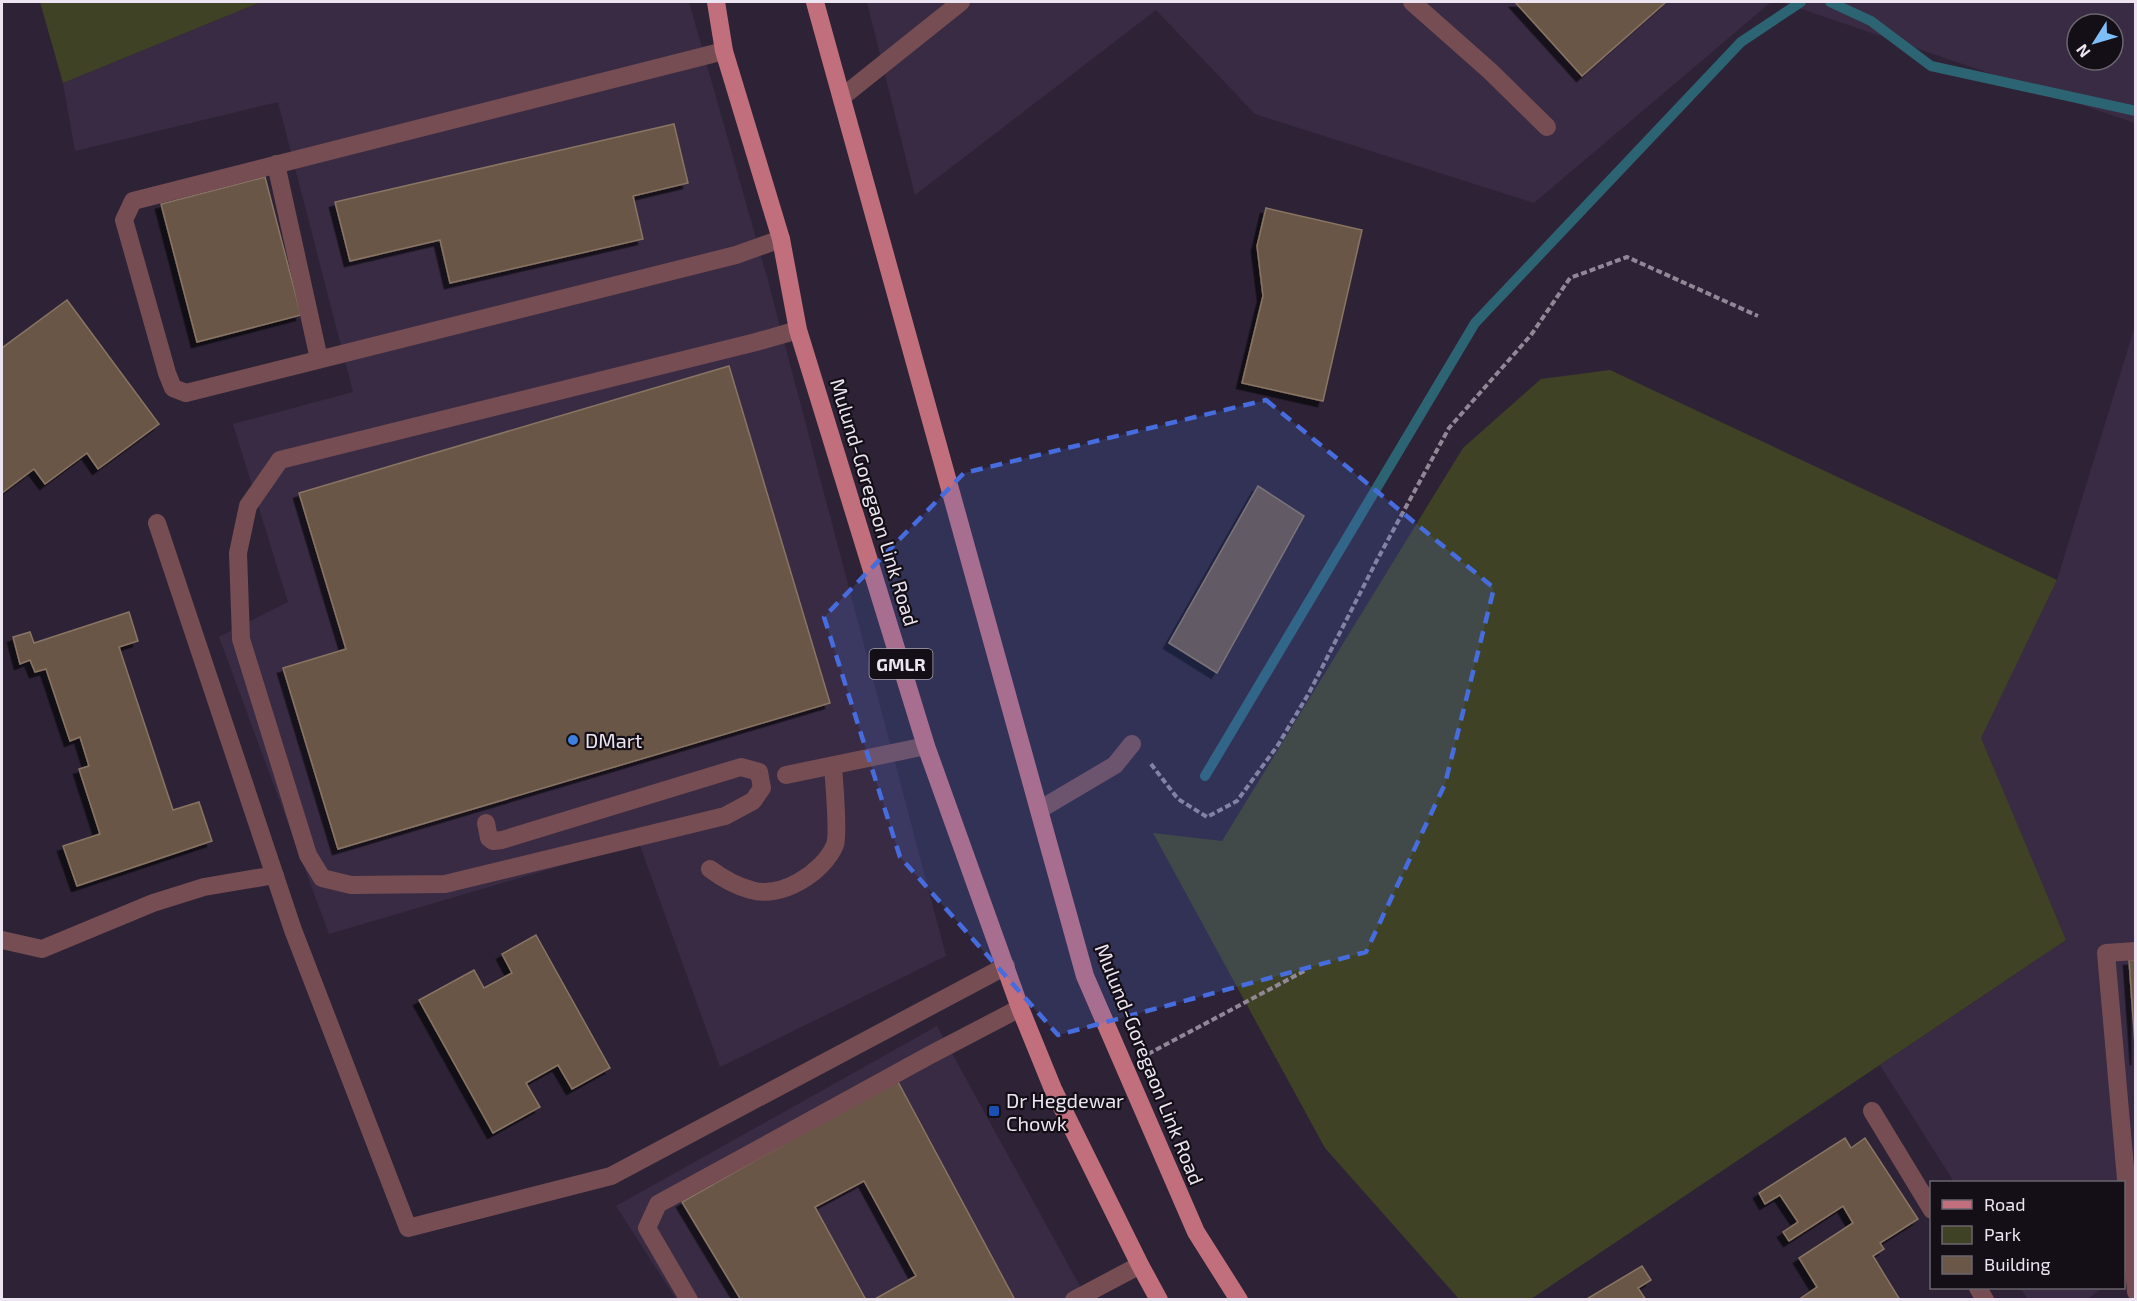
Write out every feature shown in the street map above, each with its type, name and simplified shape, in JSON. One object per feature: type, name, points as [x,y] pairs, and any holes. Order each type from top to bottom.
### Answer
[{"type":"main road","name":"Mulund-Goregaon Link Road","points":[[716,2],[724,51],[781,239],[798,330],[926,746],[1020,1008],[1053,1089],[1140,1265],[1160,1299]]},
{"type":"main road","name":"Mulund-Goregaon Link Road","points":[[815,2],[1085,976],[1196,1232],[1239,1299]]},
{"type":"lane","points":[[842,97],[961,2]]},
{"type":"lane","points":[[1412,2],[1490,71],[1547,128]]},
{"type":"lane","points":[[724,51],[133,201],[124,220],[173,388],[186,393],[736,255],[781,239]]},
{"type":"lane","points":[[276,164],[319,359]]},
{"type":"lane","points":[[486,823],[489,838],[493,841],[502,840],[741,767],[759,772],[762,788],[753,801],[725,816],[445,884],[351,885],[322,878],[308,855],[242,639],[238,553],[248,506],[280,460],[798,330]]},
{"type":"lane","points":[[157,523],[293,930],[408,1228],[610,1176],[1006,966]]},
{"type":"lane","points":[[1039,810],[1115,765],[1131,744]]},
{"type":"lane","points":[[786,775],[926,746]]},
{"type":"lane","points":[[710,869],[722,879],[753,891],[786,888],[815,871],[835,844],[833,766]]},
{"type":"lane","points":[[2,940],[42,949],[153,903],[194,890],[275,875]]},
{"type":"lane","points":[[2136,951],[2106,953],[2136,1292]]},
{"type":"lane","points":[[689,1299],[647,1228],[658,1204],[930,1054],[1020,1008]]},
{"type":"lane","points":[[1872,1111],[1930,1207]]},
{"type":"lane","points":[[1074,1299],[1140,1265]]},
{"type":"path","points":[[1115,765],[1152,764],[1178,799],[1207,817],[1237,801],[1278,745],[1309,693],[1377,560],[1449,428],[1531,335],[1570,278],[1627,257],[1758,316]]},
{"type":"path","points":[[1124,1067],[1306,969]]},
{"type":"highlighted area","points":[[1266,400],[1494,588],[1445,784],[1366,952],[1058,1035],[900,857],[824,617],[964,473]]},
{"type":"shaded area","name":"DMart","points":[[261,2],[689,2],[767,277],[946,956],[720,1067],[639,843],[329,934],[219,637],[288,602],[233,424],[353,392],[278,102],[75,151],[63,83]]},
{"type":"shaded area","points":[[867,2],[1771,2],[1534,203],[1255,114],[1156,10],[915,195]]},
{"type":"shaded area","points":[[1781,2],[2135,2],[2135,123]]},
{"type":"shaded area","points":[[2135,326],[2135,1263],[2125,1271],[2125,1181],[1953,1181],[1880,1065],[2066,940],[1980,738],[2057,580]]},
{"type":"shaded area","points":[[937,1026],[1087,1299],[676,1299],[616,1206]]},
{"type":"shaded area","points":[[2021,1289],[2101,1289],[2086,1300],[2028,1299]]},
{"type":"green space","points":[[40,2],[261,2],[63,83]]},
{"type":"green space","points":[[1610,370],[2057,580],[1981,738],[2066,940],[1531,1299],[1459,1299],[1325,1148],[1153,833],[1222,841],[1463,448],[1541,379]]},
{"type":"building","points":[[1515,2],[1666,2],[1582,76]]},
{"type":"building","points":[[674,124],[688,183],[633,196],[643,239],[450,283],[440,240],[350,261],[335,202]]},
{"type":"building","points":[[265,177],[301,315],[197,342],[161,204]]},
{"type":"building","points":[[1266,208],[1362,230],[1323,401],[1242,383],[1263,296],[1257,246]]},
{"type":"building","points":[[67,300],[159,424],[98,469],[87,453],[45,484],[34,469],[2,493],[2,348]]},
{"type":"building","points":[[729,366],[830,703],[338,849],[283,668],[346,649],[299,493]]},
{"type":"building","points":[[1258,486],[1304,516],[1217,673],[1169,643]]},
{"type":"building","points":[[129,612],[138,641],[119,647],[173,810],[199,802],[212,841],[77,886],[63,846],[100,834],[79,769],[89,766],[80,737],[70,741],[46,669],[35,672],[30,660],[20,664],[13,637],[30,632],[34,643]]},
{"type":"building","points":[[536,935],[610,1068],[572,1089],[558,1065],[526,1083],[540,1107],[493,1133],[419,1000],[474,970],[484,988],[512,973],[502,954]]},
{"type":"building","points":[[2129,960],[2136,960],[2136,1060]]},
{"type":"building","points":[[897,1080],[1015,1300],[873,1300],[916,1276],[864,1181],[815,1207],[866,1300],[741,1300],[682,1202]]},
{"type":"building","points":[[1845,1138],[1851,1148],[1865,1138],[1918,1219],[1880,1243],[1884,1249],[1873,1256],[1900,1300],[1798,1300],[1817,1287],[1799,1258],[1853,1223],[1843,1206],[1789,1241],[1783,1232],[1798,1222],[1780,1195],[1765,1204],[1759,1193]]},
{"type":"building","points":[[1642,1266],[1651,1280],[1638,1288],[1646,1300],[1585,1300]]},
{"type":"waterway","points":[[1205,776],[1475,323],[1741,42],[1801,2]]},
{"type":"waterway","points":[[1830,2],[1871,21],[1931,66],[2136,111]]},
{"type":"place","name":"DMart","points":[[573,740]]},
{"type":"place","name":"Dr Hegdewar Chowk","points":[[994,1111]]}]
